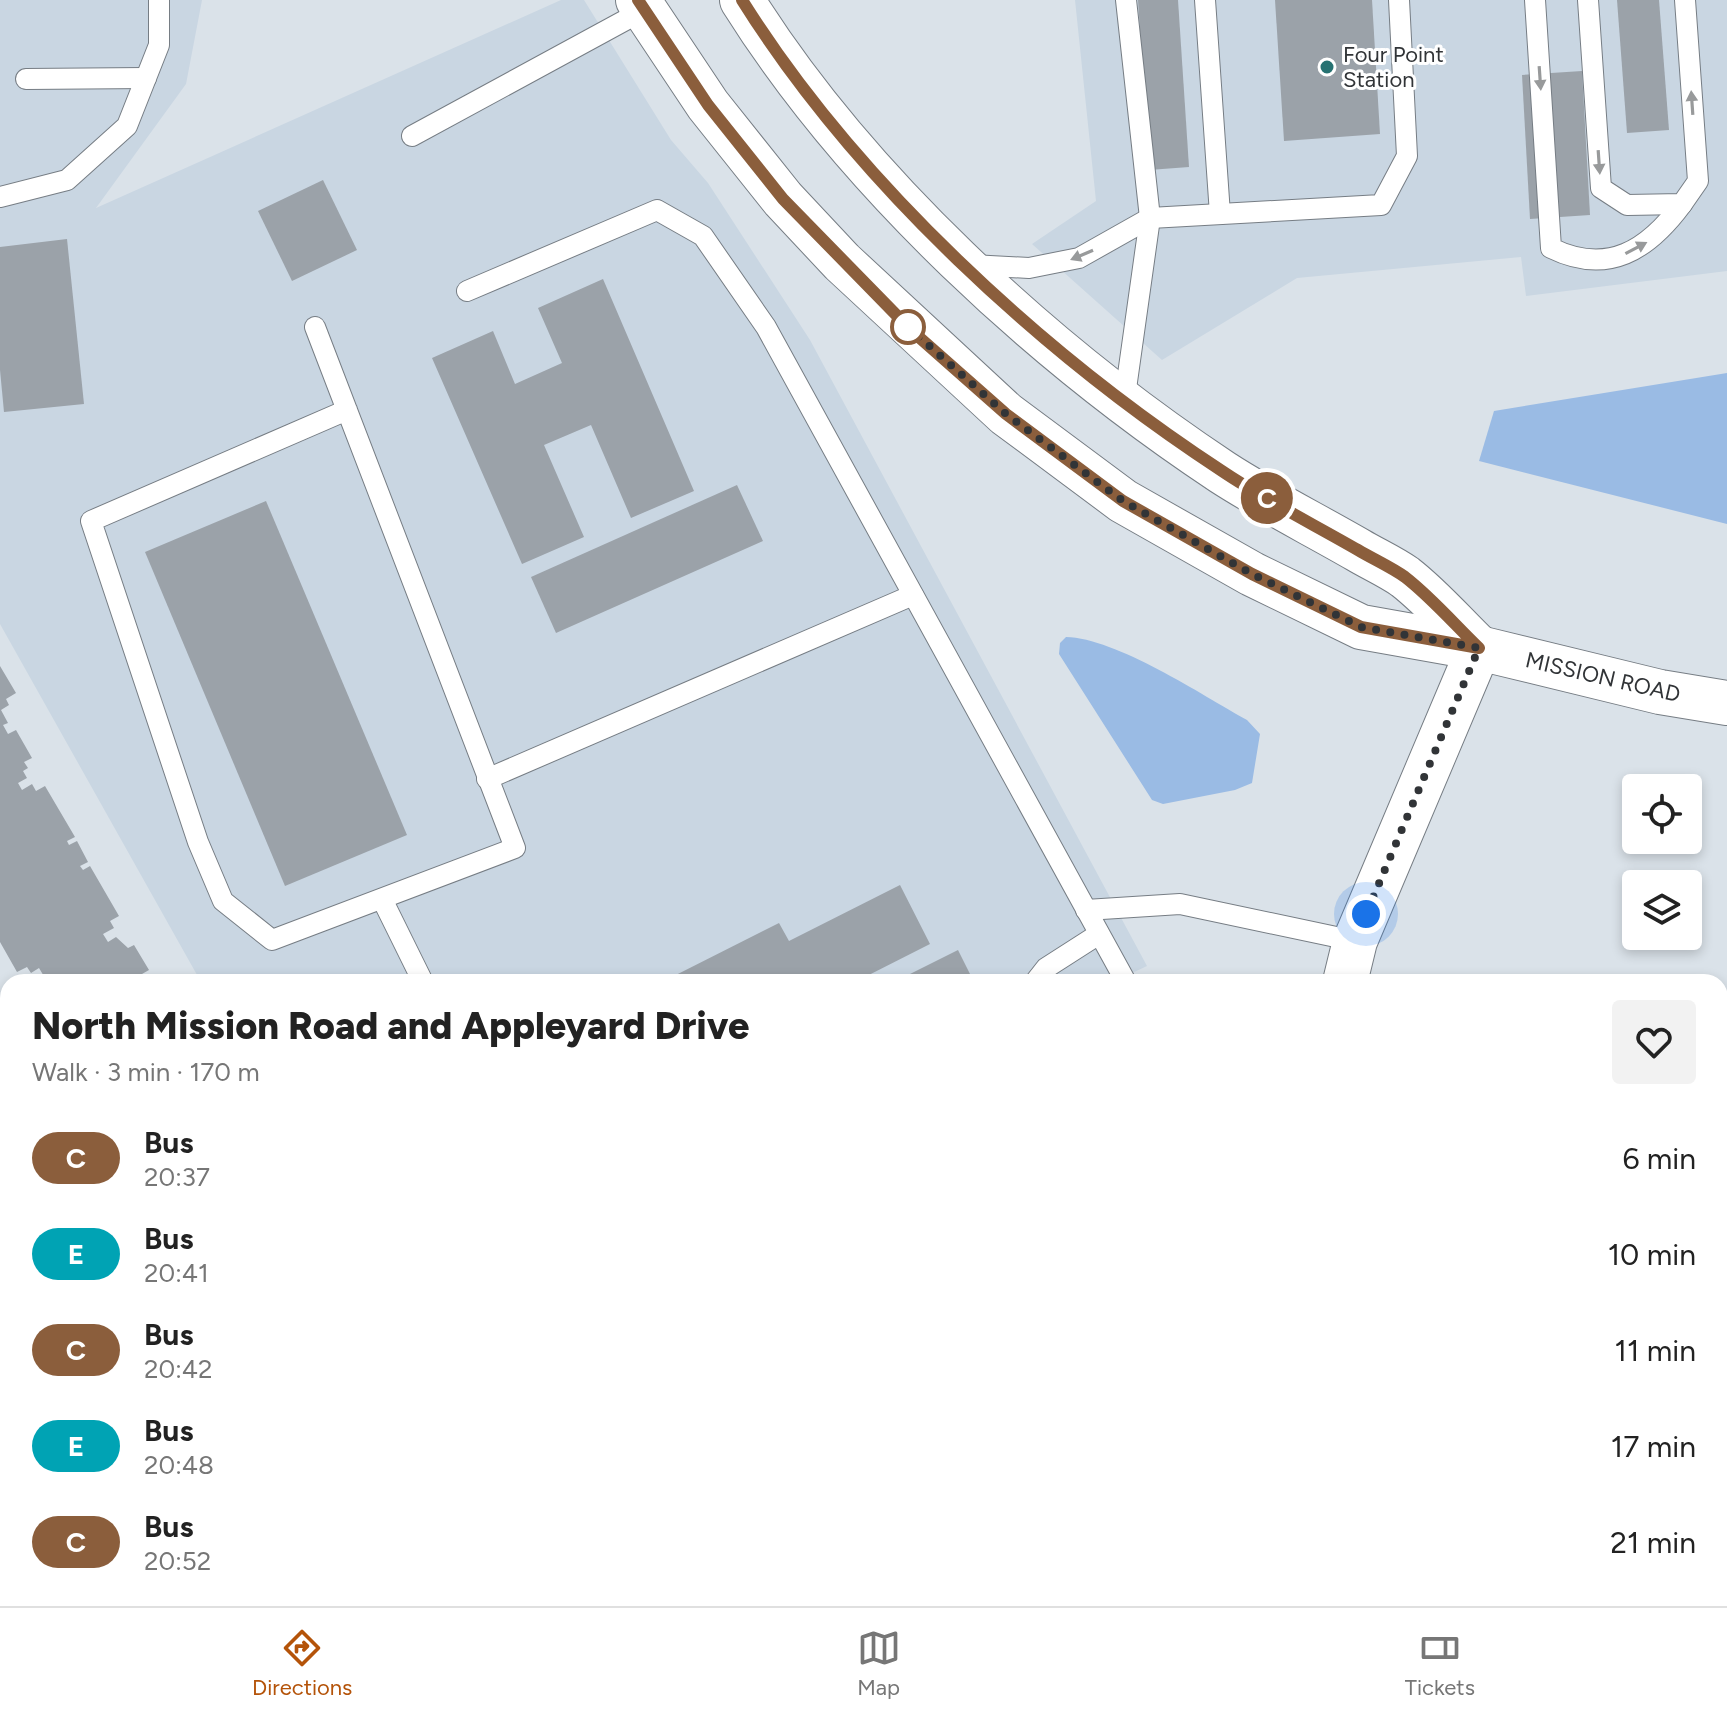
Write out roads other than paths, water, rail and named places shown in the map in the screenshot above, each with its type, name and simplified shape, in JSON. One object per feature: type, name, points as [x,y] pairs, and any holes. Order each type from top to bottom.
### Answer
[{"type":"main road","points":[[742,0],[792,74],[854,149],[967,265],[1027,321],[1124,403],[1224,473],[1404,577],[1479,648],[1350,962]]},
{"type":"main road","name":"MISSION ROAD","points":[[641,5],[708,105],[783,199],[912,331],[1006,414],[1123,501],[1252,574],[1361,627],[1479,648],[1660,692],[1727,703]]},
{"type":"lane","points":[[0,197],[67,180],[127,126],[159,45],[159,0]]},
{"type":"lane","points":[[1124,403],[1150,218],[1126,0]]},
{"type":"lane","points":[[1205,0],[1220,214]]},
{"type":"lane","points":[[967,265],[1029,268],[1079,258],[1150,218],[1381,205],[1407,156],[1399,0]]},
{"type":"lane","points":[[1535,0],[1551,248],[1576,260],[1629,254],[1660,233],[1698,181],[1685,0]]},
{"type":"lane","points":[[1588,0],[1601,188],[1627,205],[1682,204]]},
{"type":"lane","points":[[412,136],[641,5]]},
{"type":"lane","points":[[26,79],[146,78]]},
{"type":"lane","points":[[467,291],[657,210],[703,236],[766,327],[1122,974]]},
{"type":"lane","points":[[315,327],[347,410],[487,779],[515,848],[272,940],[223,901],[198,842],[91,521],[347,410]]},
{"type":"lane","points":[[487,779],[913,595]]},
{"type":"lane","points":[[382,899],[419,974]]},
{"type":"lane","points":[[1086,910],[1180,904],[1350,962]]},
{"type":"lane","points":[[1041,974],[1099,934]]},
{"type":"water","points":[[1727,373],[1727,524],[1479,461],[1494,411]]},
{"type":"water","points":[[1066,637],[1086,640],[1133,657],[1247,720],[1260,734],[1252,783],[1235,790],[1163,804],[1152,800],[1059,654],[1060,643]]},
{"type":"place","name":"Four Point Station","points":[[1327,67]]}]
